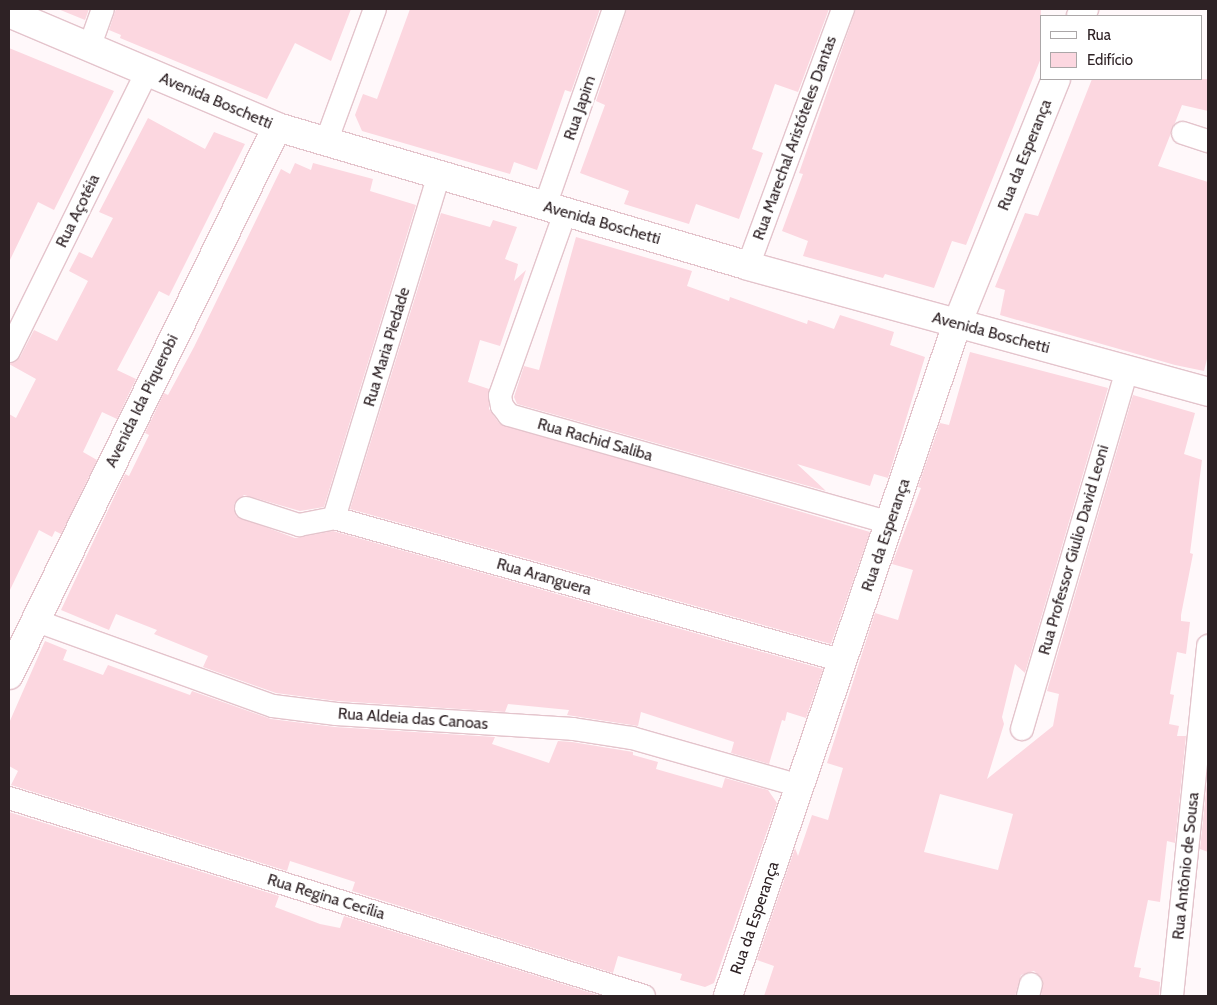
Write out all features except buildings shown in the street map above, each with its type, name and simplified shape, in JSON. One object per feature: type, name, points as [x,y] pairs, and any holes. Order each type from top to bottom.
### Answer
[{"type":"street","points":[[89,48],[103,9]]},
{"type":"street","points":[[326,142],[375,9]]},
{"type":"street","name":"Rua Japim","points":[[555,209],[614,9]]},
{"type":"street","name":"Rua Marechal Aristóteles Dantas","points":[[748,266],[843,9]]},
{"type":"street","name":"Avenida Boschetti","points":[[9,13],[277,127],[748,266],[1208,392]]},
{"type":"street","name":"Rua Açotéia","points":[[9,351],[147,72]]},
{"type":"street","name":"Rua da Esperança","points":[[728,996],[957,324],[1056,80]]},
{"type":"street","name":"Avenida Ida Piquerobi","points":[[9,675],[34,620],[277,127]]},
{"type":"street","points":[[1183,134],[1208,140]]},
{"type":"street","name":"Rua Maria Piedade","points":[[334,518],[439,175]]},
{"type":"street","name":"Rua Rachid Saliba","points":[[555,209],[500,396],[502,406],[509,415],[890,523]]},
{"type":"street","name":"Rua Professor Giulio David Leoni","points":[[1022,729],[1127,370]]},
{"type":"street","name":"Rua Aranguera","points":[[246,508],[299,525],[334,518],[843,660]]},
{"type":"street","name":"Rua Aldeia das Canoas","points":[[34,620],[273,706],[336,714],[573,729],[632,738],[800,786]]},
{"type":"street","name":"Rua Antônio de Sousa","points":[[1172,996],[1208,646]]},
{"type":"street","name":"Rua Regina Cecília","points":[[9,798],[644,996]]}]
